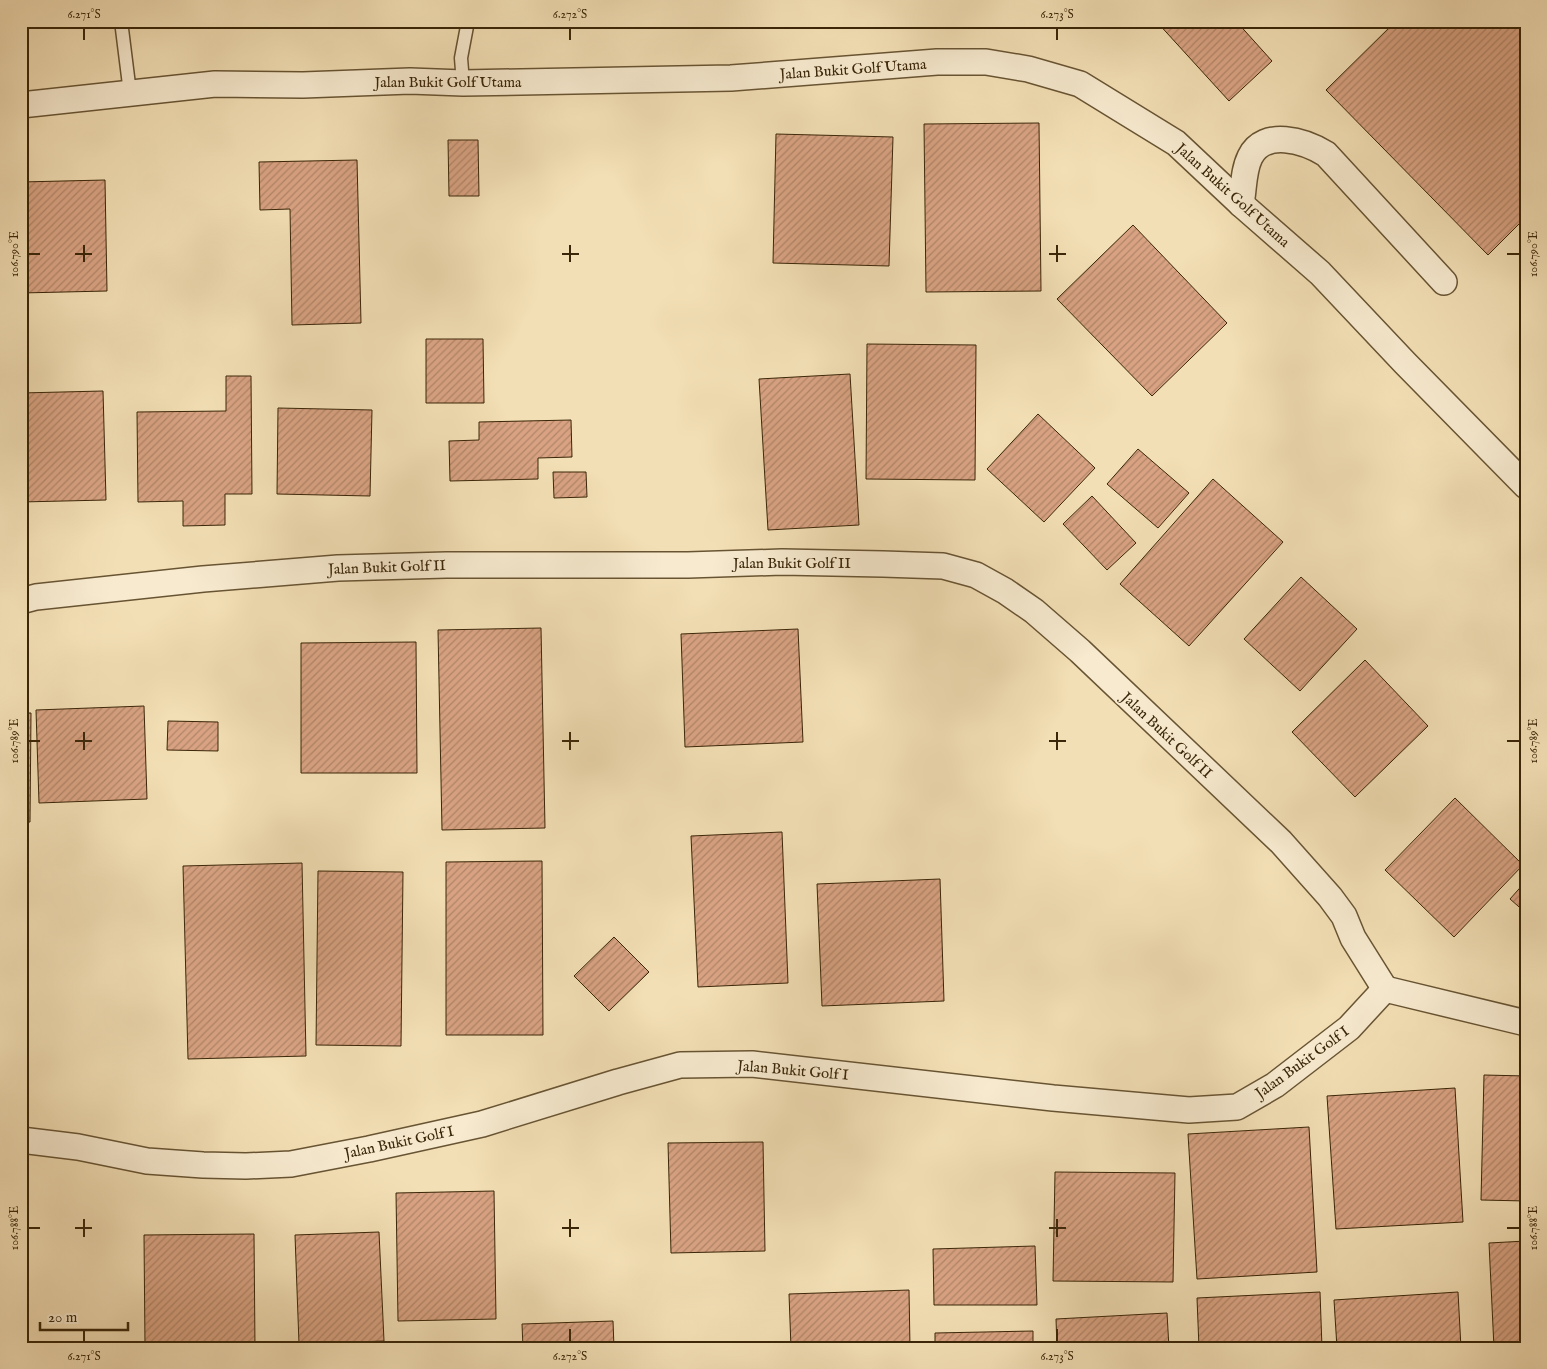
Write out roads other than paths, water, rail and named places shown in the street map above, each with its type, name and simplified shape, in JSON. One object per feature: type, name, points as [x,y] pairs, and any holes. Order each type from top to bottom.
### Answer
[{"type":"street","name":"Jalan Bukit Golf Utama","points":[[21,105],[215,84],[303,85],[410,81],[463,83],[731,78],[937,62],[986,62],[1019,67],[1080,84],[1176,143],[1241,204],[1320,273],[1526,486]]},
{"type":"street","points":[[1241,204],[1249,158],[1257,146],[1269,140],[1286,140],[1302,143],[1326,154],[1444,282]]},
{"type":"street","name":"Jalan Bukit Golf II","points":[[21,601],[36,597],[203,579],[338,568],[446,564],[688,566],[782,562],[865,563],[943,566],[976,575],[1005,591],[1034,611],[1080,651],[1281,842],[1330,897],[1344,916],[1353,938],[1386,989]]},
{"type":"street","points":[[1386,989],[1526,1023]]},
{"type":"street","name":"Jalan Bukit Golf I","points":[[21,1140],[78,1147],[147,1161],[220,1166],[292,1164],[482,1124],[680,1065],[752,1064],[1053,1098],[1189,1110],[1238,1107],[1275,1085],[1349,1028],[1386,989]]},
{"type":"lane","points":[[121,21],[130,93]]},
{"type":"lane","points":[[463,83],[461,58],[468,21]]}]
